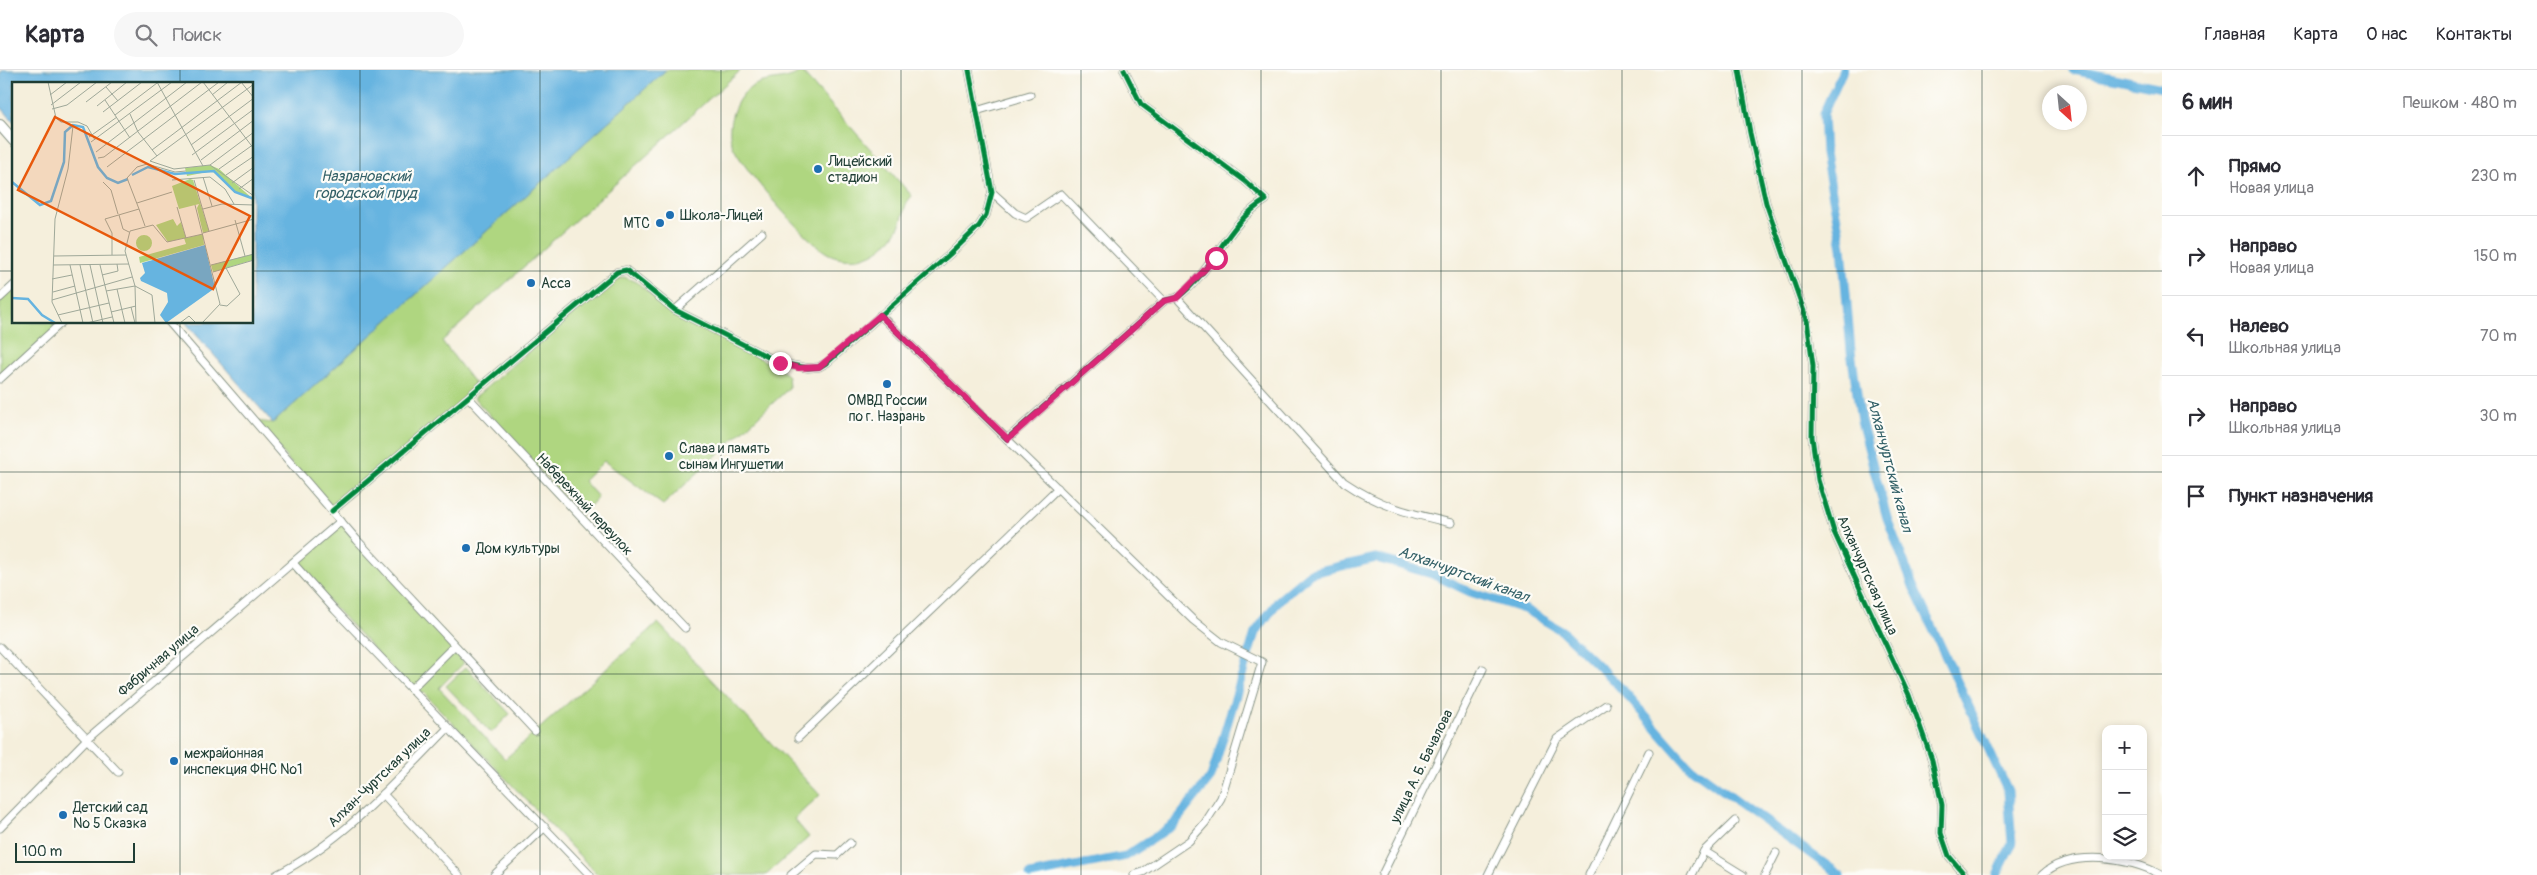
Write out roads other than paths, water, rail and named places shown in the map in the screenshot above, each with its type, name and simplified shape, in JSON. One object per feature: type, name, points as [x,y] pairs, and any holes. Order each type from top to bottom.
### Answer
[{"type":"street","points":[[332,511],[617,272],[626,270],[634,274],[675,310],[780,363],[799,368],[819,367],[828,362],[950,254],[979,226],[986,215],[992,192],[969,70]]},
{"type":"street","points":[[1008,439],[1164,301],[1177,298],[1216,258],[1226,238],[1239,221],[1266,200],[1245,181],[1141,104],[1124,70]]},
{"type":"street","name":"Алханчуртская улица","points":[[1740,70],[1750,133],[1766,203],[1807,320],[1813,366],[1812,436],[1818,480],[1834,532],[1909,695],[1932,760],[1942,804],[1942,833],[1949,856],[1965,875]]},
{"type":"street","points":[[976,111],[1030,94]]},
{"type":"street","points":[[0,125],[12,139]]},
{"type":"street","points":[[992,192],[1015,213],[1026,218],[1062,194],[1164,301]]},
{"type":"street","points":[[675,310],[762,233]]},
{"type":"street","points":[[0,298],[12,287]]},
{"type":"street","points":[[1177,298],[1344,482],[1369,499],[1398,510],[1451,523]]},
{"type":"street","points":[[880,315],[1193,620],[1221,642],[1262,662],[1221,798],[1205,823],[1189,841],[1143,872],[1134,875]]},
{"type":"street","points":[[0,379],[60,324]]},
{"type":"street","points":[[171,324],[332,511],[454,646],[535,731]]},
{"type":"street","name":"Набережный переулок","points":[[468,397],[685,628]]},
{"type":"street","points":[[798,738],[1058,488]]},
{"type":"street","name":"Фабричная улица","points":[[0,828],[88,739],[341,521]]},
{"type":"street","points":[[293,563],[590,875]]},
{"type":"street","points":[[411,688],[454,646]]},
{"type":"street","points":[[0,647],[118,772]]},
{"type":"street","name":"улица А. Б. Бачалова","points":[[1382,875],[1482,669]]},
{"type":"street","points":[[1488,875],[1557,739],[1606,705]]},
{"type":"street","name":"Алхан-Чуртская улица","points":[[276,875],[300,863],[344,830],[383,794],[448,728]]},
{"type":"street","points":[[1589,875],[1649,752]]},
{"type":"street","points":[[383,794],[459,875]]},
{"type":"street","points":[[1692,875],[1704,851],[1735,821]]},
{"type":"street","points":[[494,875],[545,827]]},
{"type":"street","points":[[791,875],[816,854],[837,855],[850,843]]},
{"type":"street","points":[[1704,851],[1743,875]]},
{"type":"street","points":[[1765,875],[1776,853]]},
{"type":"street","points":[[2042,875],[2049,868],[2086,858],[2120,860],[2161,875]]},
{"type":"water","name":"Назрановский городской пруд","points":[[3,70],[666,70],[273,423],[187,324],[254,324],[254,82],[12,82],[12,120],[0,106],[0,74]]},
{"type":"waterway","name":"Алханчуртский канал","points":[[1843,70],[1823,114],[1825,154],[1842,247],[1851,351],[1861,421],[1887,518],[1913,586],[2008,791],[2012,844],[1997,875]]},
{"type":"waterway","name":"Алханчуртский канал","points":[[2073,70],[2162,88]]},
{"type":"waterway","name":"Алханчуртский канал","points":[[1030,875],[1126,856],[1173,825],[1211,777],[1255,633],[1279,600],[1311,573],[1376,558],[1432,574],[1470,592],[1527,610],[1562,631],[1618,685],[1688,765],[1840,875]]},
{"type":"place","name":"Лицейский стадион","points":[[818,169]]},
{"type":"place","name":"Школа-Лицей","points":[[670,215]]},
{"type":"place","name":"МТС","points":[[660,223]]},
{"type":"place","name":"Асса","points":[[531,283]]},
{"type":"place","name":"ОМВД России по г. Назрань","points":[[887,384]]},
{"type":"place","name":"Слава и память сынам Ингушетии","points":[[669,456]]},
{"type":"place","name":"Дом культуры","points":[[466,548]]},
{"type":"place","name":"межрайонная инспекция ФНС №1","points":[[174,761]]},
{"type":"place","name":"Детский сад № 5 Сказка","points":[[63,815]]}]
